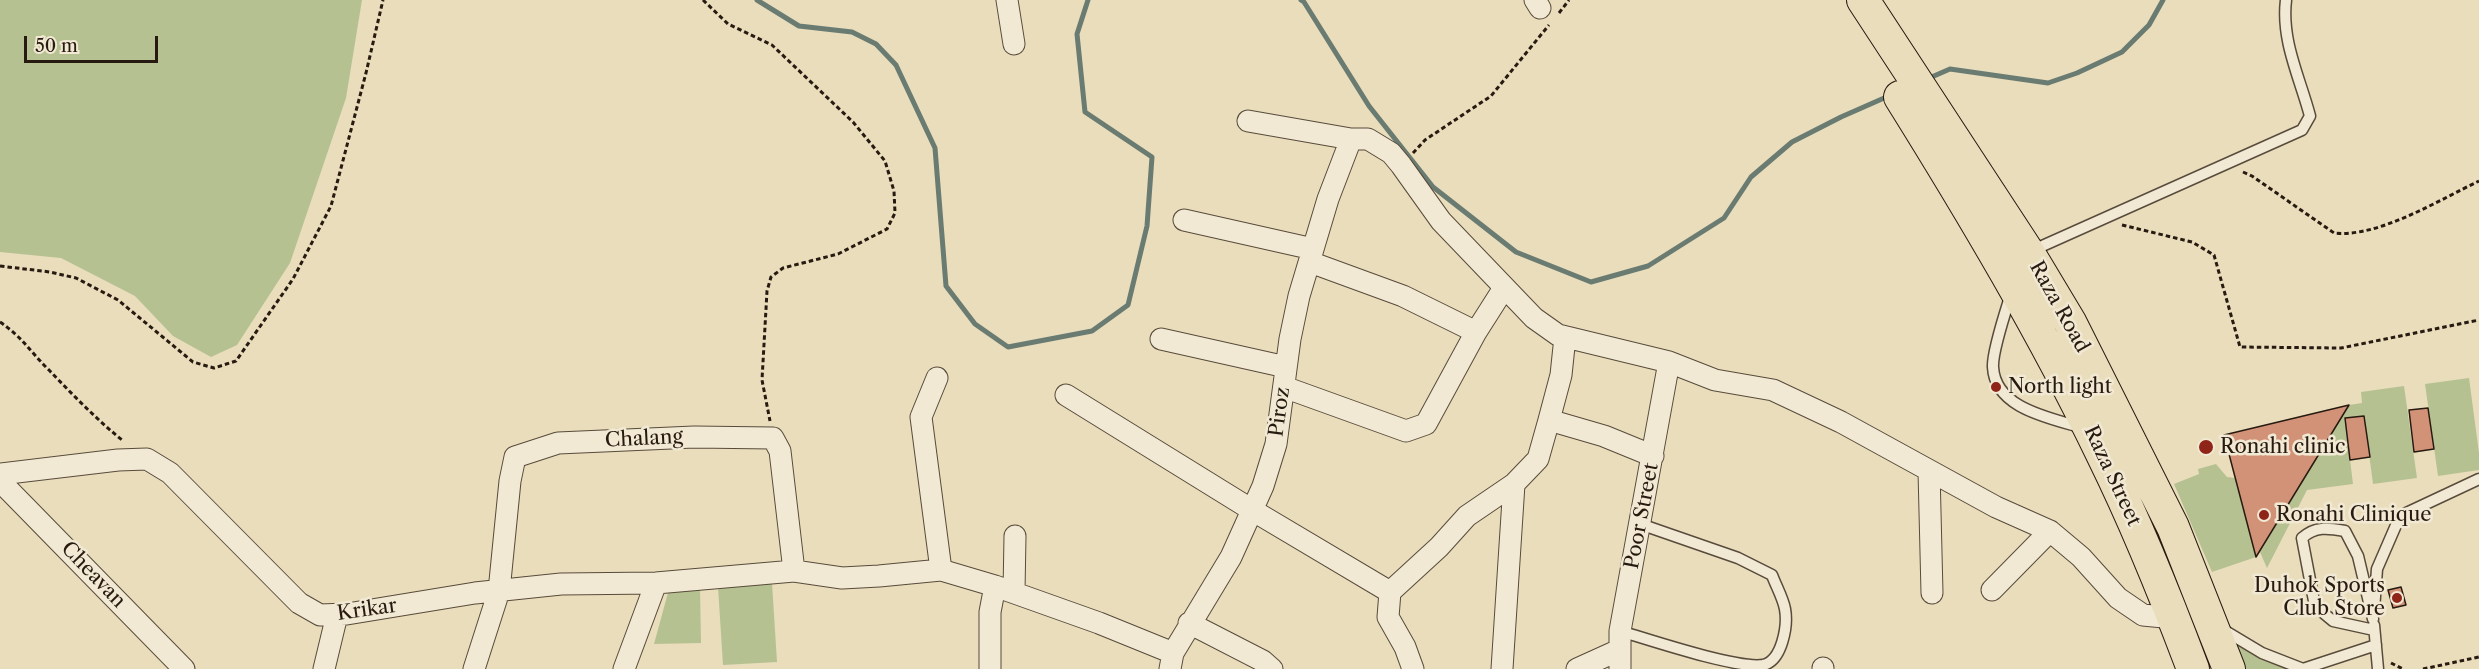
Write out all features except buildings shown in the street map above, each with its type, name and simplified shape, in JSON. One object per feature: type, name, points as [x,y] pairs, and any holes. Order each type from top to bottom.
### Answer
[{"type":"main road","name":"Raza Road","points":[[1840,0],[1954,162],[2028,252],[2070,322],[2173,527],[2229,669]]},
{"type":"main road","name":"Raza Road","points":[[1863,0],[1954,162]]},
{"type":"main road","name":"Raza Street","points":[[1954,162],[2013,285],[2091,431],[2138,534],[2193,669]]},
{"type":"street","points":[[1007,0],[1014,44]]},
{"type":"street","points":[[1248,121],[1351,139],[1368,139],[1390,153],[1441,221],[1534,318],[1558,335],[1669,362],[1715,380],[1773,390],[1841,422],[1996,507],[2050,531],[2081,557],[2118,598],[2143,615],[2174,618]]},
{"type":"street","name":"Piroz","points":[[1172,661],[1190,623],[1231,557],[1263,486],[1276,444],[1299,296],[1328,199],[1351,139]]},
{"type":"street","points":[[1184,220],[1311,256],[1403,296],[1476,332]]},
{"type":"street","points":[[1161,339],[1285,377],[1406,431],[1426,424],[1476,332],[1504,288]]},
{"type":"street","points":[[1413,669],[1405,647],[1388,617],[1390,592],[1439,548],[1467,516],[1514,484],[1538,459],[1561,375],[1565,337]]},
{"type":"street","name":"Poor Street","points":[[1620,650],[1669,362]]},
{"type":"street","points":[[937,378],[921,417],[941,570],[1004,589],[1100,623],[1172,661]]},
{"type":"street","points":[[1066,395],[1390,592]]},
{"type":"street","points":[[1549,420],[1604,436],[1653,456]]},
{"type":"street","name":"Chalang","points":[[499,591],[510,481],[515,457],[558,443],[694,437],[773,438]]},
{"type":"street","points":[[773,438],[780,451],[794,572]]},
{"type":"street","points":[[0,474],[118,460],[147,459]]},
{"type":"street","name":"Krikar","points":[[147,459],[170,472],[299,603],[320,615],[337,615],[475,593],[561,584],[656,584],[794,572],[842,578],[941,570]]},
{"type":"street","points":[[1929,471],[1932,593]]},
{"type":"street","name":"Cheavan","points":[[0,482],[184,669]]},
{"type":"street","points":[[1503,669],[1514,484]]},
{"type":"street","points":[[1992,590],[2050,531]]},
{"type":"street","points":[[990,669],[990,612],[1004,589],[1015,536]]},
{"type":"street","points":[[624,669],[656,584]]},
{"type":"street","points":[[474,669],[499,591]]},
{"type":"street","points":[[324,669],[337,615]]},
{"type":"street","points":[[1190,623],[1263,661],[1272,669]]},
{"type":"street","points":[[1577,669],[1620,650]]},
{"type":"lane","points":[[2028,252],[2302,130],[2310,116],[2287,43],[2284,18],[2286,0]]},
{"type":"lane","points":[[2013,285],[1993,367],[2002,393],[2024,409],[2091,431]]},
{"type":"lane","points":[[2373,625],[2377,570],[2400,516],[2479,479]]},
{"type":"lane","points":[[1620,650],[1744,667],[1765,665],[1776,657],[1785,630],[1785,609],[1772,575],[1738,558],[1640,524]]},
{"type":"lane","points":[[2373,625],[2333,621],[2315,606],[2302,538],[2309,531],[2323,528],[2345,531],[2358,556],[2373,625],[2378,669]]},
{"type":"lane","points":[[2210,621],[2262,653],[2303,669],[2376,645]]},
{"type":"path","points":[[0,266],[50,272],[76,278],[118,300],[193,362],[214,368],[236,361],[294,279],[331,206],[366,73],[382,0]]},
{"type":"path","points":[[703,0],[728,24],[772,45],[845,114],[885,161],[894,190],[895,213],[887,229],[838,254],[783,268],[771,277],[767,291],[762,380],[773,438]]},
{"type":"path","points":[[1425,140],[1491,96],[1569,0]]},
{"type":"path","points":[[2224,165],[2252,176],[2334,233],[2350,235],[2395,220],[2479,181]]},
{"type":"path","points":[[2104,218],[2130,228],[2192,242],[2214,255],[2240,347],[2341,348],[2479,320]]},
{"type":"path","points":[[0,322],[19,334],[44,366],[101,423],[147,459]]},
{"type":"path","points":[[2423,669],[2479,657]]},
{"type":"green space","points":[[0,0],[362,0],[346,98],[290,263],[237,345],[211,357],[173,336],[135,296],[61,258],[0,252]]},
{"type":"green space","points":[[2469,378],[2479,453],[2479,470],[2438,476],[2425,384]]},
{"type":"green space","points":[[2404,386],[2417,478],[2373,484],[2364,416],[2345,418],[2353,484],[2307,490],[2267,568],[2260,552],[2349,405],[2362,403],[2361,392]]},
{"type":"green space","points":[[2216,464],[2227,477],[2235,478],[2256,557],[2212,572],[2174,484],[2199,474],[2198,469]]},
{"type":"green space","points":[[772,583],[777,662],[723,665],[718,587]]},
{"type":"green space","points":[[700,587],[701,643],[654,644],[669,589]]},
{"type":"green space","points":[[2234,643],[2284,666],[2286,669],[2243,669]]},
{"type":"waterway","points":[[757,0],[799,26],[852,32],[876,44],[896,65],[935,148],[946,286],[975,324],[1008,347],[1092,331],[1128,305],[1147,226],[1152,157],[1085,112],[1077,34],[1088,0]]},
{"type":"waterway","points":[[1301,0],[1369,106],[1433,187],[1516,252],[1591,282],[1648,266],[1724,218],[1751,177],[1792,142],[1891,95]]},
{"type":"waterway","points":[[1927,79],[1950,69],[2048,83],[2077,73],[2122,52],[2149,25],[2163,0]]},
{"type":"place","name":"North light","points":[[1996,387]]},
{"type":"place","name":"Ronahi clinic","points":[[2206,447]]},
{"type":"place","name":"Ronahi Clinique","points":[[2264,515]]},
{"type":"place","name":"Duhok Sports Club Store","points":[[2397,598]]}]
